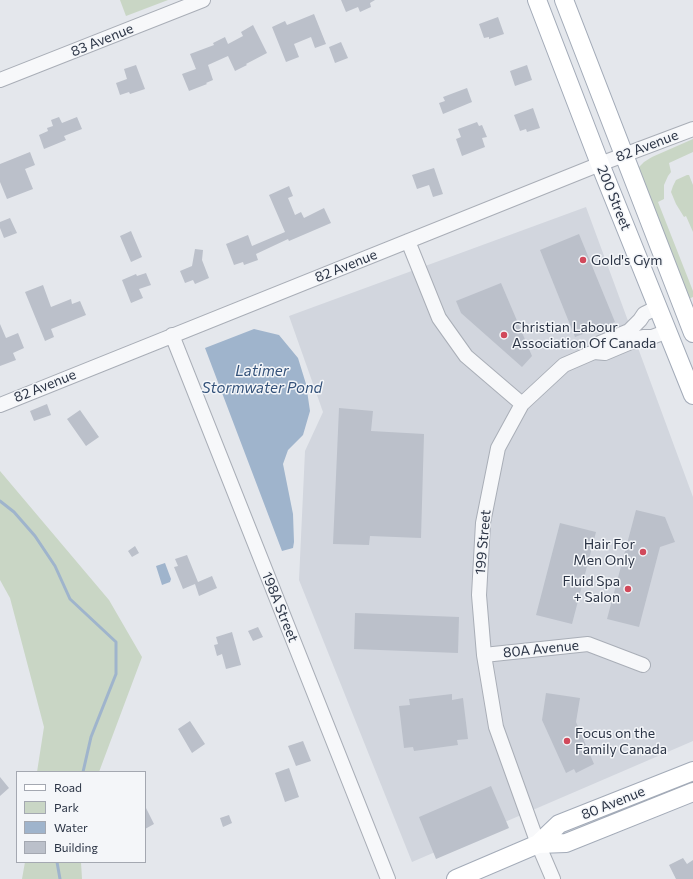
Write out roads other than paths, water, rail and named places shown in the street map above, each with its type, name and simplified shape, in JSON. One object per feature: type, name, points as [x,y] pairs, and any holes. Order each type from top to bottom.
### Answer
[{"type":"main road","name":"200 Street","points":[[537,0],[600,164],[693,395]]},
{"type":"main road","name":"200 Street","points":[[564,0],[693,333]]},
{"type":"main road","name":"80 Avenue","points":[[456,879],[538,844],[559,824],[693,771]]},
{"type":"main road","name":"80 Avenue","points":[[538,844],[566,843],[693,792]]},
{"type":"street","name":"83 Avenue","points":[[0,80],[204,0]]},
{"type":"street","name":"82 Avenue","points":[[0,405],[600,164],[693,129]]},
{"type":"street","points":[[408,241],[439,318],[466,356],[522,404]]},
{"type":"street","points":[[658,307],[644,314],[629,332],[600,343],[594,352],[605,353],[643,337],[652,337],[668,331]]},
{"type":"street","name":"198A Street","points":[[172,335],[388,879]]},
{"type":"street","name":"199 Street","points":[[553,879],[538,844],[496,727],[484,655],[479,595],[483,523],[498,448],[522,404],[564,365],[594,352]]},
{"type":"street","name":"80A Avenue","points":[[484,655],[588,644],[643,665]]},
{"type":"water","name":"Latimer Stormwater Pond","points":[[254,329],[279,335],[298,358],[306,384],[310,411],[303,435],[288,450],[283,464],[293,514],[294,542],[293,548],[282,551],[205,348]]},
{"type":"water","points":[[165,563],[171,579],[170,582],[162,585],[156,566]]},
{"type":"waterway","points":[[0,501],[14,512],[35,536],[55,566],[70,599],[116,642],[116,674],[91,737],[83,771]]},
{"type":"waterway","points":[[57,863],[60,879]]},
{"type":"place","name":"Gold's Gym","points":[[583,260]]},
{"type":"place","name":"Christian Labour Association Of Canada","points":[[504,335]]},
{"type":"place","name":"Hair For Men Only","points":[[643,552]]},
{"type":"place","name":"Fluid Spa + Salon","points":[[628,589]]},
{"type":"place","name":"Focus on the Family Canada","points":[[567,741]]}]
